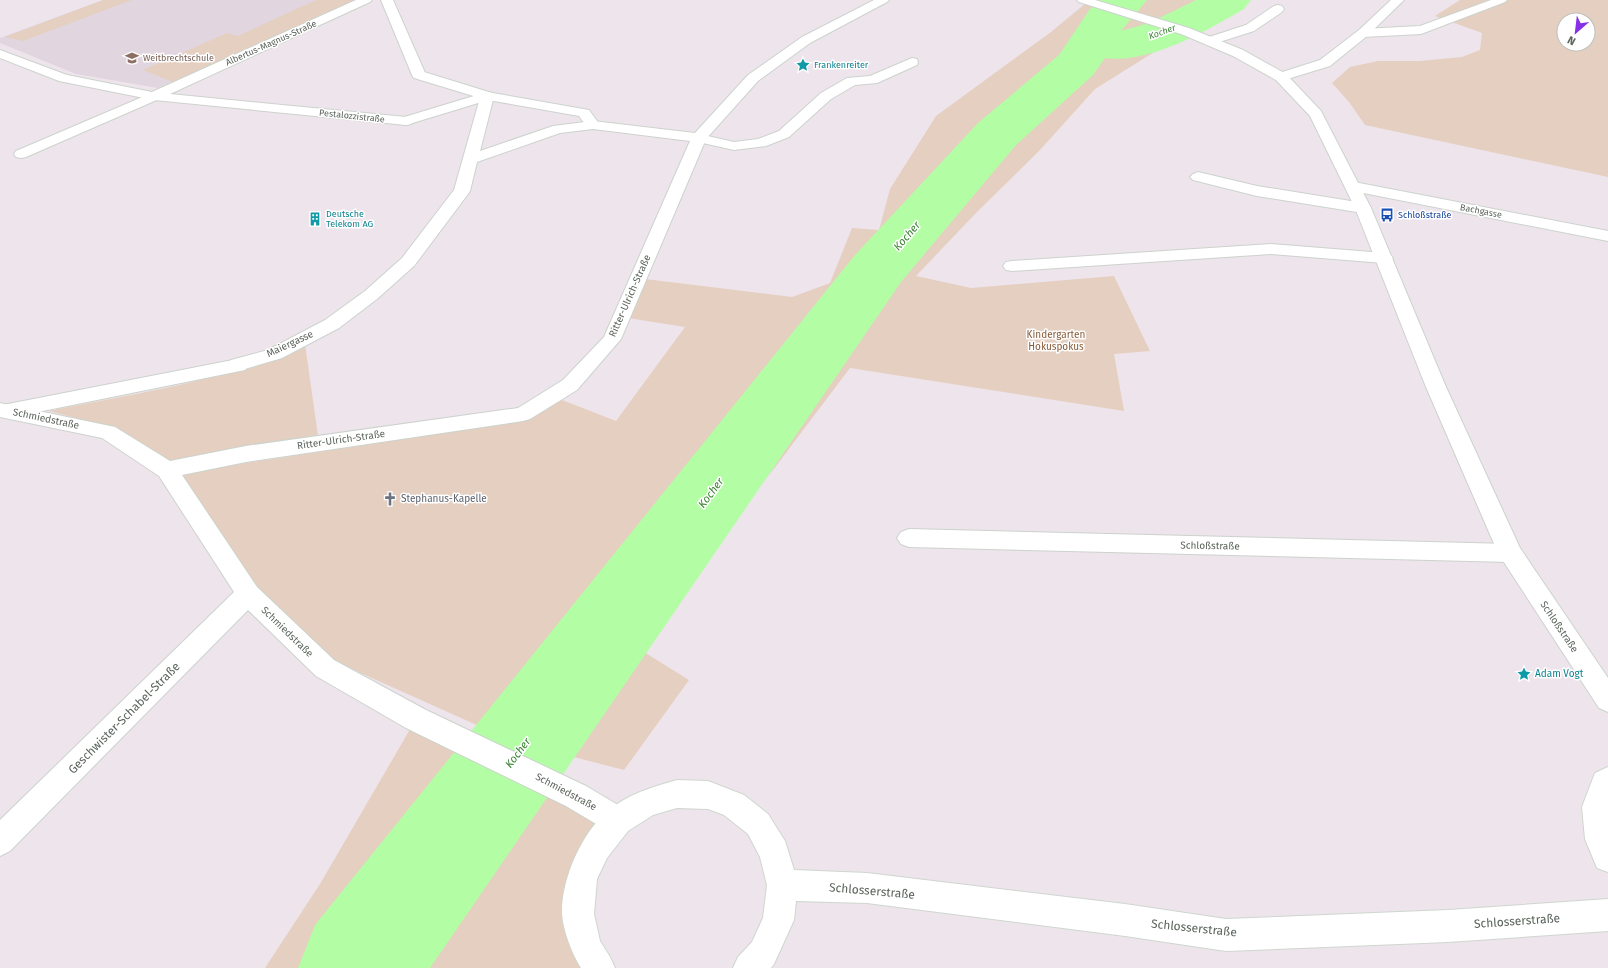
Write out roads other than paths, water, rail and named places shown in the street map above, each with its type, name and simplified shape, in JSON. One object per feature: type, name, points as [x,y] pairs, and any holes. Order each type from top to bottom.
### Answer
[{"type":"street","name":"Albertus-Magnus-Straße","points":[[22,154],[366,0]]},
{"type":"street","points":[[387,0],[420,75],[487,96]]},
{"type":"street","name":"Ritter-Ulrich-Straße","points":[[167,470],[253,453],[523,414],[570,386],[612,339],[699,138],[753,78],[806,40],[883,0]]},
{"type":"street","name":"Schloßstraße","points":[[1084,0],[1185,31],[1238,53],[1281,77],[1316,114],[1354,187],[1436,387],[1510,553],[1608,700]]},
{"type":"street","points":[[1281,77],[1325,63],[1363,32],[1394,0]]},
{"type":"street","points":[[1363,32],[1421,30],[1501,0]]},
{"type":"street","points":[[1210,41],[1250,28],[1278,9]]},
{"type":"street","name":"Pestalozzistraße","points":[[0,54],[64,78],[154,96],[406,121],[487,96],[584,113],[593,125]]},
{"type":"street","points":[[470,159],[558,129],[593,125],[699,138],[734,146],[761,143],[784,134],[826,96],[852,81],[872,80],[912,62]]},
{"type":"street","name":"Maiergasse","points":[[4,410],[238,365],[275,354],[332,324],[371,295],[408,262],[462,191],[487,96]]},
{"type":"street","points":[[1198,177],[1257,191],[1363,208]]},
{"type":"street","name":"Bachgasse","points":[[1354,187],[1608,236]]},
{"type":"street","points":[[1012,266],[1270,249],[1384,258]]},
{"type":"street","name":"Schmiedstraße","points":[[4,410],[108,432],[167,470],[248,594],[325,668],[416,719],[576,796],[618,821]]},
{"type":"street","name":"Schloßstraße","points":[[909,538],[1510,553]]},
{"type":"street","name":"Geschwister-Schabel-Straße","points":[[0,841],[248,594]]},
{"type":"street","points":[[1608,781],[1605,783],[1596,807],[1600,838],[1608,857]]},
{"type":"street","points":[[599,968],[586,947],[578,914],[582,879],[596,847],[618,821],[646,803],[677,794],[708,795],[734,805],[758,824],[774,852],[782,885],[778,920],[763,953],[748,968]]},
{"type":"street","name":"Schlosserstraße","points":[[782,885],[867,888],[1125,920],[1226,935],[1448,926],[1608,915]]},
{"type":"waterway","name":"Kocher","points":[[1091,42],[1106,19],[1125,0]]},
{"type":"waterway","name":"Kocher","points":[[1091,42],[1124,45],[1152,38],[1178,27],[1229,0]]},
{"type":"waterway","name":"Kocher","points":[[358,968],[878,269],[997,134],[1076,65],[1091,42]]},
{"type":"place","name":"Weitbrechtschule","points":[[132,58]]},
{"type":"place","name":"Frankenreiter","points":[[803,65]]},
{"type":"place","name":"Schloßstraße","points":[[1387,215]]},
{"type":"place","name":"Deutsche Telekom AG","points":[[315,219]]},
{"type":"place","name":"Stephanus-Kapelle","points":[[390,499]]},
{"type":"place","name":"Adam Vogt","points":[[1524,674]]},
{"type":"park label","name":"Kindergarten Hokuspokus","points":[[1056,340]]}]
